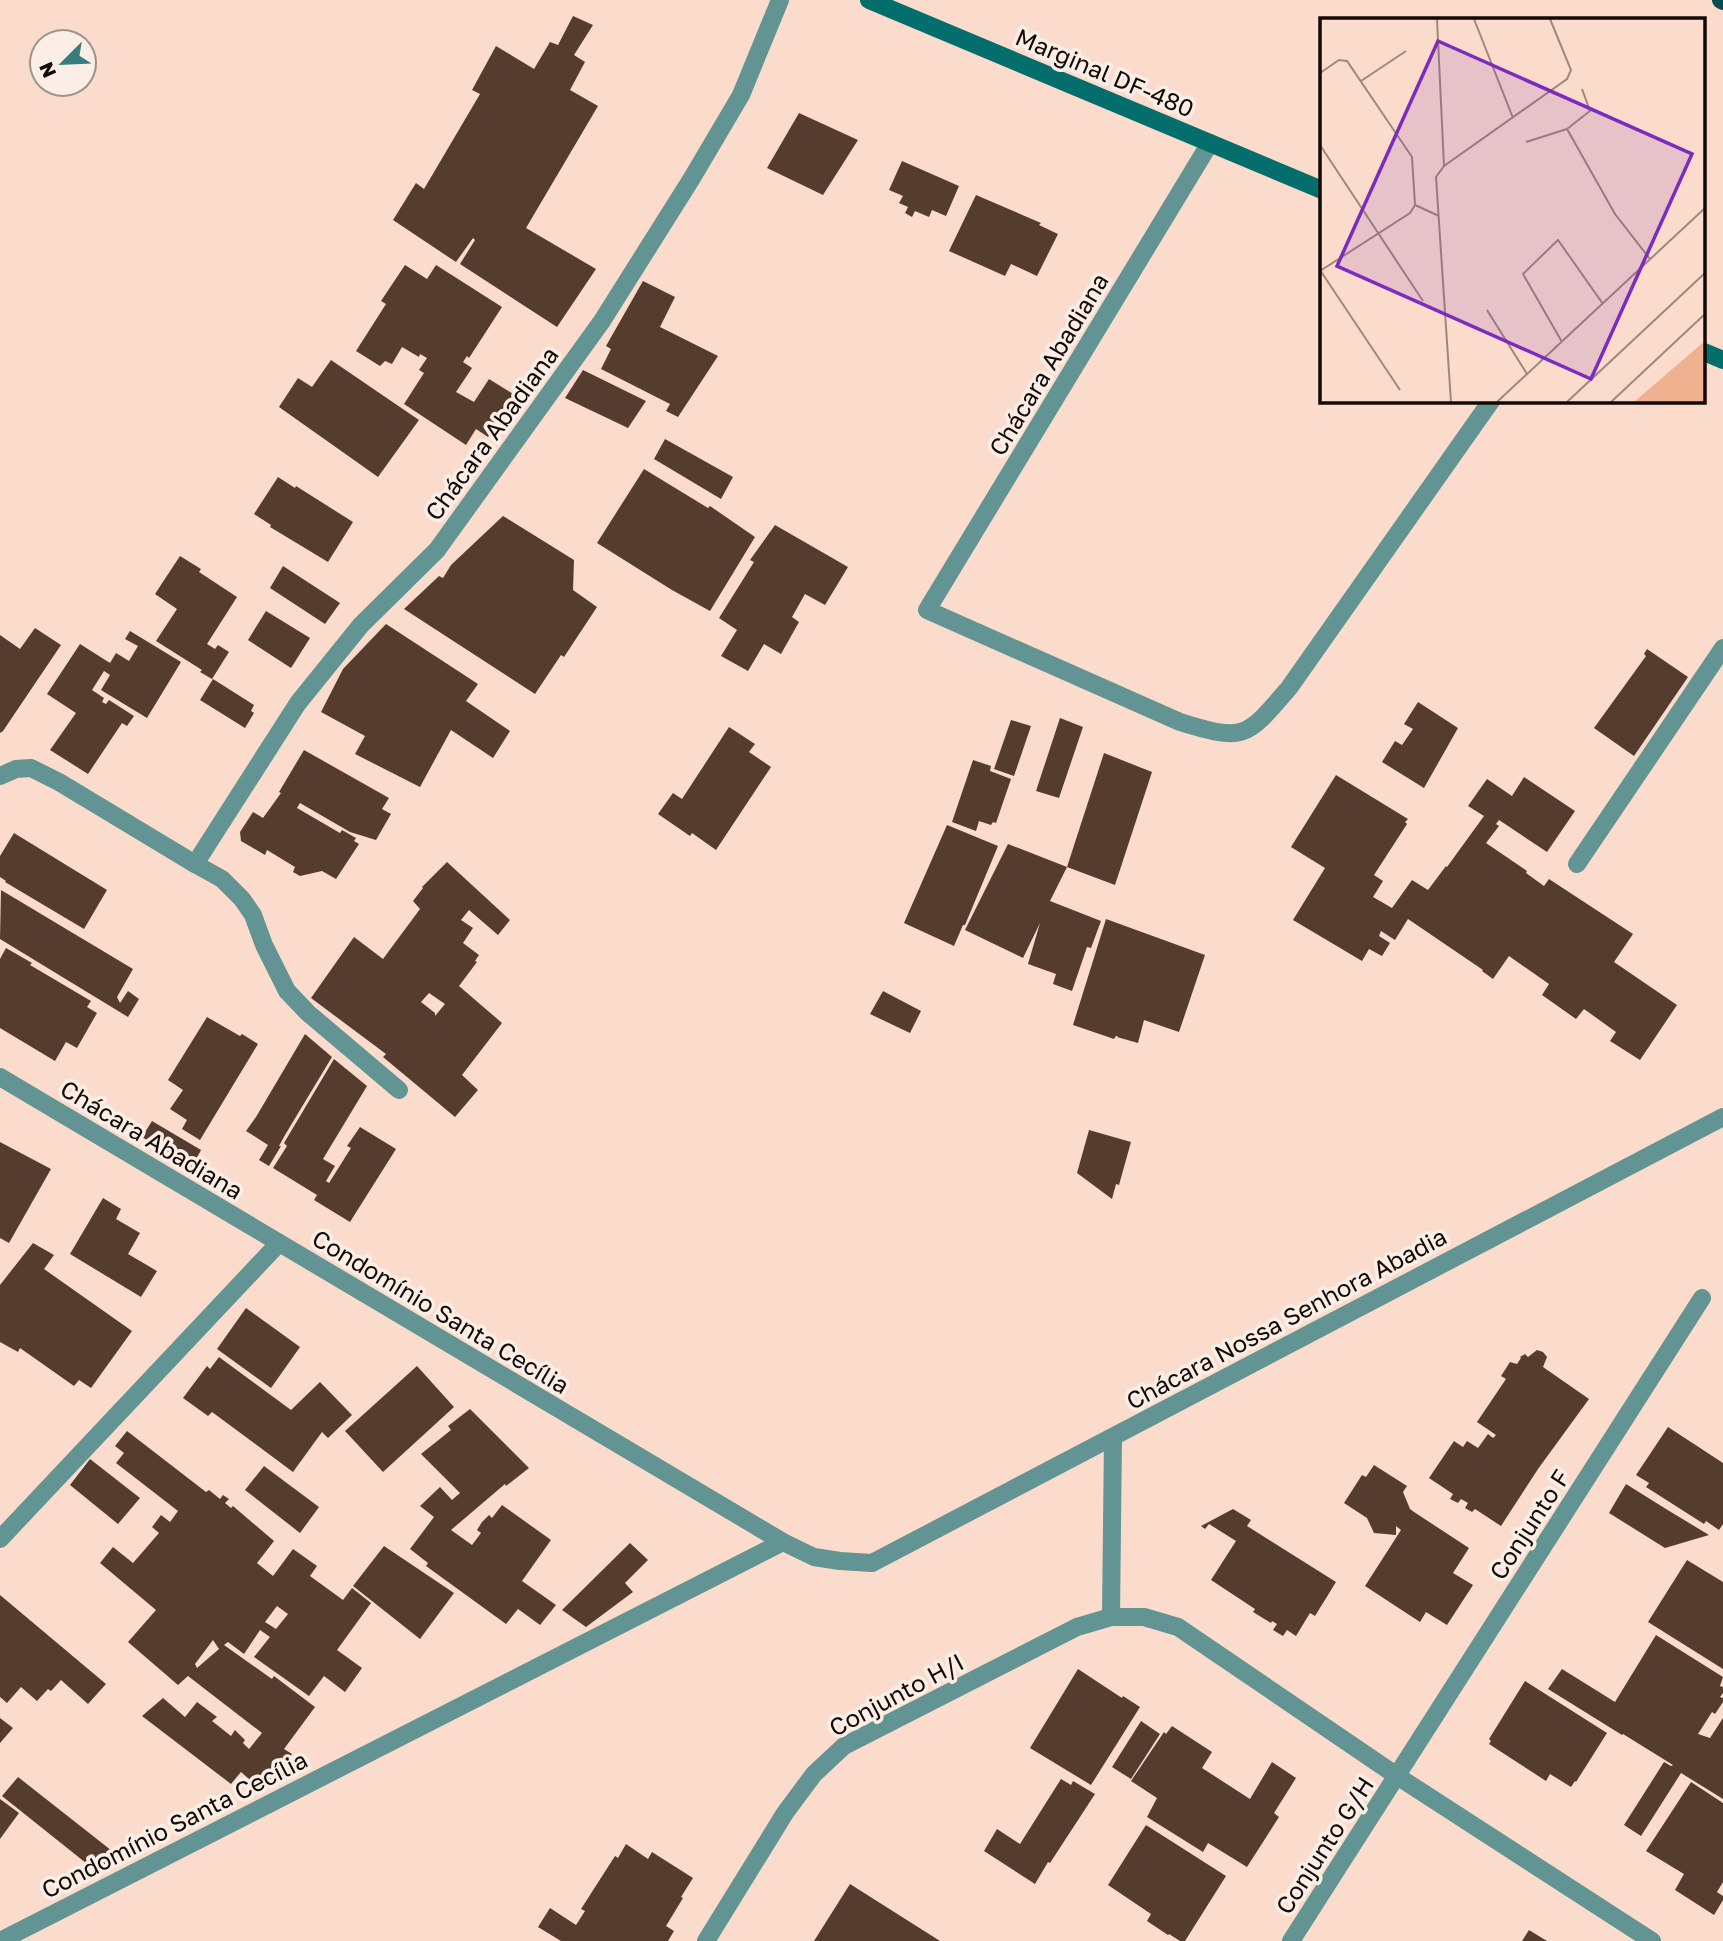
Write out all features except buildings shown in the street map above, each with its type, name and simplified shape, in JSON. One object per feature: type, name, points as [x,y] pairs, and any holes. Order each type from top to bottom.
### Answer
[{"type":"street","name":"Chácara Abadiana","points":[[195,864],[298,703],[361,625],[437,550],[602,321],[741,95],[780,0]]},
{"type":"street","name":"Marginal DF-480","points":[[869,0],[1320,189]]},
{"type":"street","name":"Chácara Abadiana","points":[[1210,143],[927,610],[1180,722],[1214,733],[1232,734],[1246,731],[1258,723],[1289,688],[1490,402]]},
{"type":"street","points":[[1706,353],[1723,360]]},
{"type":"street","points":[[1577,864],[1723,648]]},
{"type":"street","points":[[0,776],[16,769],[32,768],[222,879],[242,899],[253,915],[264,945],[287,991],[308,1013],[399,1090]]},
{"type":"street","name":"Chácara Abadiana","points":[[0,1077],[279,1243]]},
{"type":"street","name":"Chácara Nossa Senhora Abadia","points":[[872,1563],[1723,1117]]},
{"type":"street","name":"Condomínio Santa Cecília","points":[[0,1539],[279,1243],[783,1542],[814,1557],[872,1563]]},
{"type":"street","name":"Conjunto F","points":[[1397,1776],[1702,1298]]},
{"type":"street","points":[[1111,1617],[1113,1437]]},
{"type":"street","name":"Condomínio Santa Cecília","points":[[0,1941],[783,1542]]},
{"type":"street","name":"Conjunto H/I","points":[[706,1941],[785,1813],[814,1774],[844,1746],[1077,1627],[1111,1617],[1144,1617],[1178,1627],[1397,1776],[1652,1941]]},
{"type":"street","name":"Conjunto G/H","points":[[1291,1941],[1397,1776]]}]
